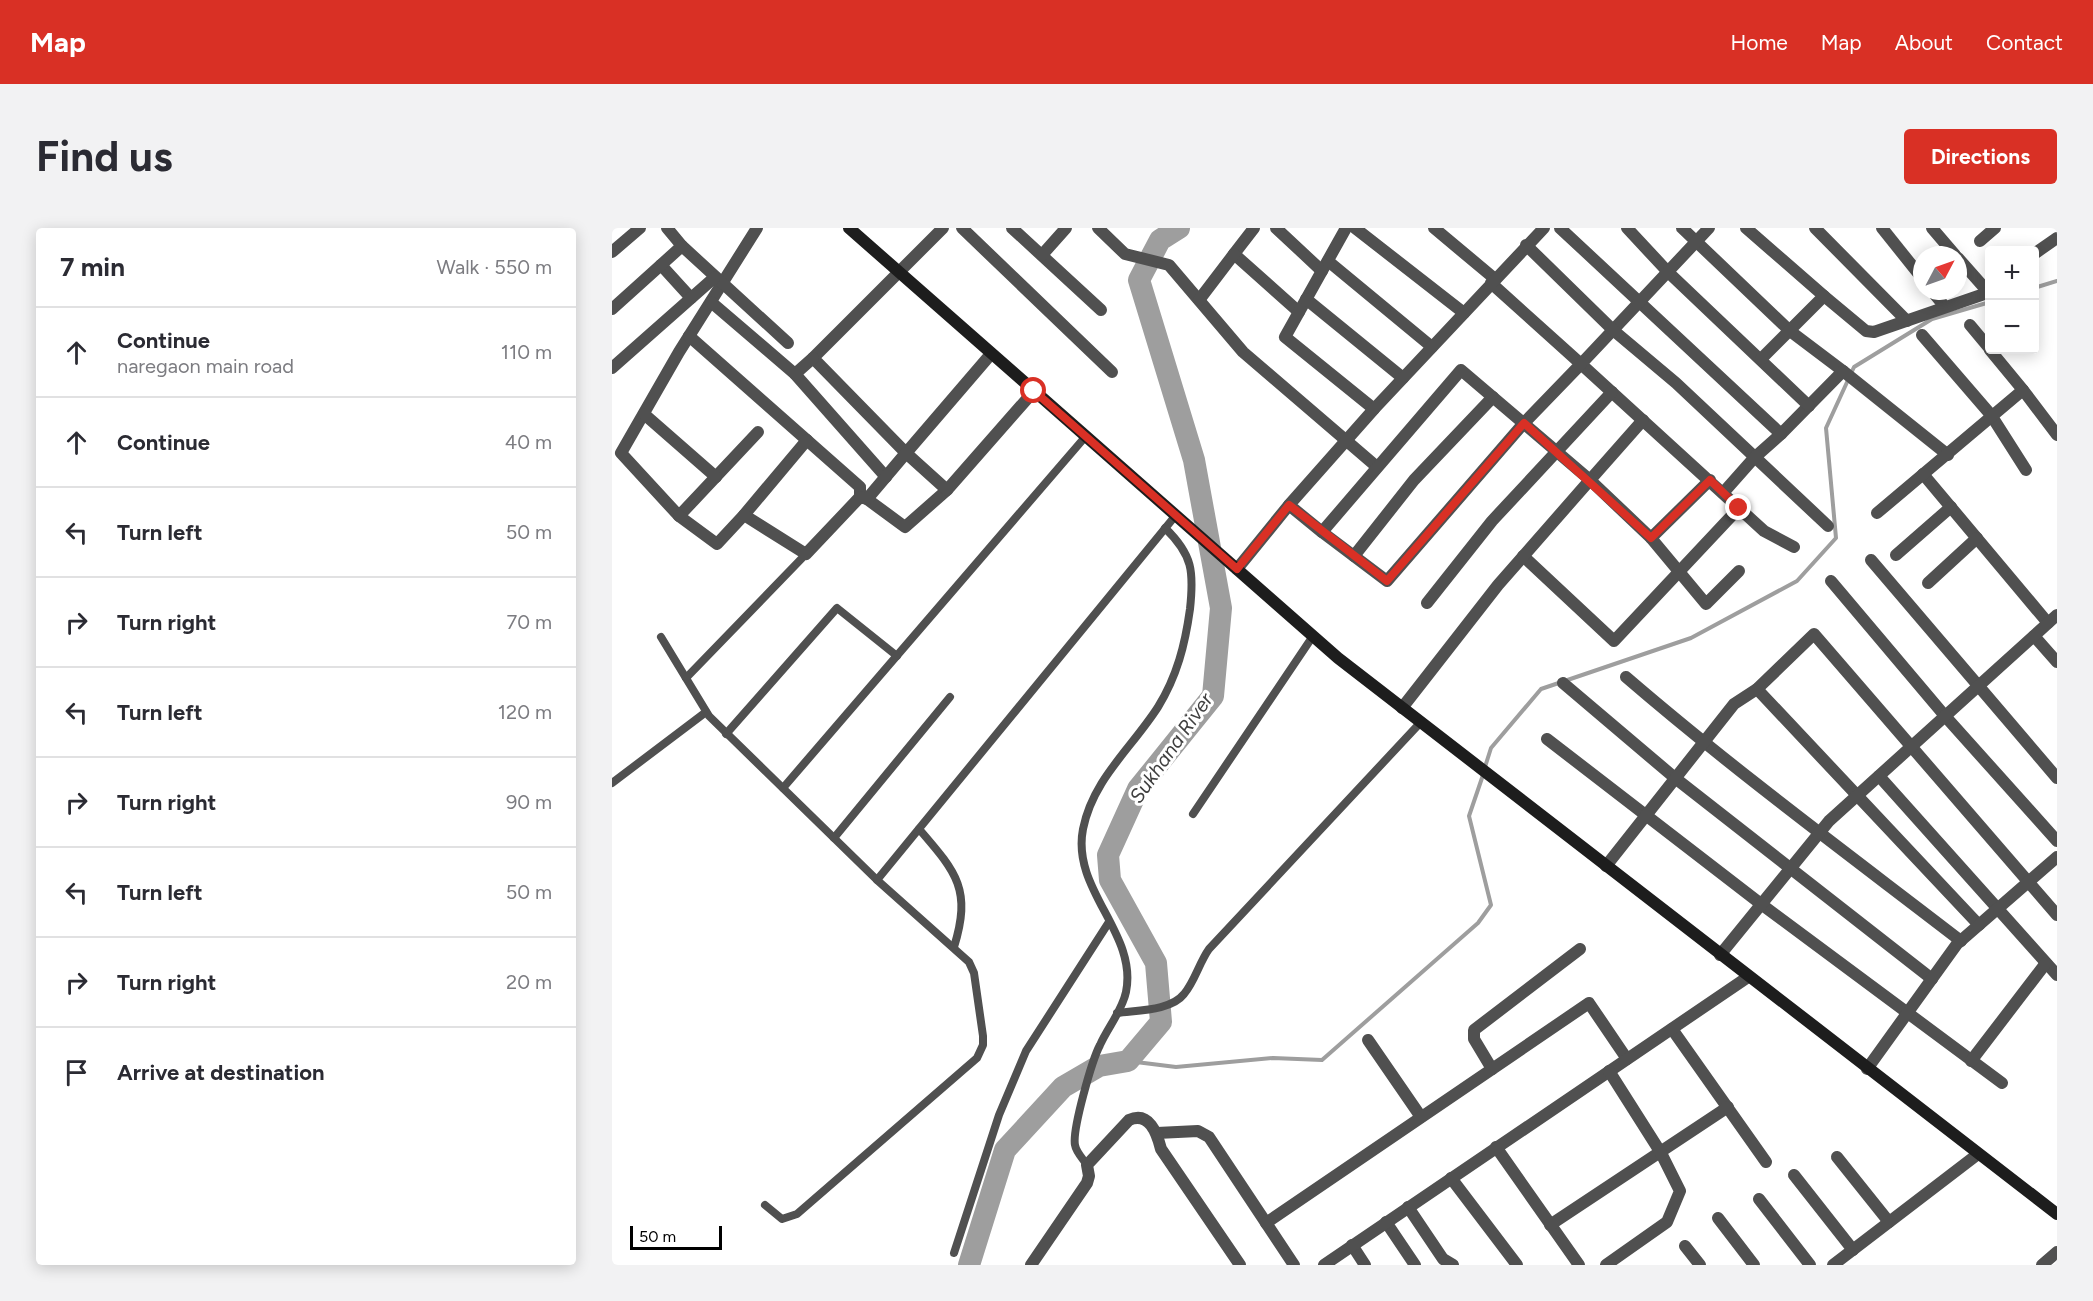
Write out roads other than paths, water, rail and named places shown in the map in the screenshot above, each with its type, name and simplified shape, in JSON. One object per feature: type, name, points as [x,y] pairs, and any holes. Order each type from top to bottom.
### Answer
[{"type":"street","points":[[612,252],[640,228]]},
{"type":"street","points":[[667,228],[718,281],[788,343]]},
{"type":"street","points":[[757,228],[718,281],[711,302],[644,414],[617,449],[679,516],[717,544],[807,440]]},
{"type":"street","points":[[849,228],[1313,636],[1469,761],[1867,1069],[1978,1154],[2054,1208]]},
{"type":"street","points":[[795,374],[943,228]]},
{"type":"street","points":[[962,228],[1112,372]]},
{"type":"street","points":[[1012,228],[1101,310]]},
{"type":"street","points":[[1042,255],[1066,228]]},
{"type":"street","points":[[1098,228],[1125,254],[1170,265],[1243,352],[1377,467]]},
{"type":"street","points":[[1199,300],[1254,228]]},
{"type":"street","points":[[1276,228],[1432,347]]},
{"type":"street","points":[[1355,228],[1464,313]]},
{"type":"street","points":[[1434,228],[1764,531],[1794,548]]},
{"type":"street","points":[[1237,569],[1289,505],[1374,409],[1544,228]]},
{"type":"street","points":[[1560,228],[1781,434]]},
{"type":"street","points":[[1627,228],[1668,272],[1809,406]]},
{"type":"street","points":[[1683,228],[1790,331],[1947,455]]},
{"type":"street","points":[[1289,505],[1387,581],[1524,423],[1709,228]]},
{"type":"street","points":[[1746,228],[1866,331],[1874,332],[1985,294]]},
{"type":"street","points":[[1815,228],[1907,321]]},
{"type":"street","points":[[1882,228],[1913,267]]},
{"type":"street","points":[[1932,228],[1948,246]]},
{"type":"street","points":[[1980,241],[1995,228]]},
{"type":"street","points":[[2039,250],[2057,237],[2051,228]]},
{"type":"street","points":[[1340,231],[1325,266],[1285,337],[1374,409]]},
{"type":"street","points":[[1526,245],[1613,330],[1676,383],[1828,526]]},
{"type":"street","points":[[612,309],[682,246]]},
{"type":"street","points":[[1234,254],[1299,312]]},
{"type":"street","points":[[661,265],[691,298]]},
{"type":"street","points":[[1967,268],[1985,288]]},
{"type":"street","points":[[612,368],[691,298],[718,281]]},
{"type":"street","points":[[1761,359],[1824,296]]},
{"type":"street","points":[[1306,299],[1403,378]]},
{"type":"street","points":[[1939,300],[1945,307]]},
{"type":"street","points":[[711,302],[795,374],[886,477]]},
{"type":"street","points":[[1970,325],[1985,343]]},
{"type":"street","points":[[1922,335],[1991,415],[2026,470]]},
{"type":"street","points":[[690,336],[860,487],[864,498],[905,527],[946,490],[1034,391]]},
{"type":"street","points":[[744,515],[807,555],[886,477],[991,354]]},
{"type":"street","points":[[1994,354],[2057,435]]},
{"type":"street","points":[[813,358],[906,453],[946,490]]},
{"type":"street","points":[[1322,532],[1461,370],[1590,480],[1651,538],[1706,604],[1739,571]]},
{"type":"street","points":[[1723,493],[1754,458],[1843,371]]},
{"type":"street","points":[[1877,513],[2023,390]]},
{"type":"street","points":[[1427,603],[1476,540],[1612,392]]},
{"type":"street","points":[[1354,556],[1414,480],[1493,397]]},
{"type":"street","points":[[644,414],[716,477]]},
{"type":"street","points":[[1402,708],[1523,556],[1643,420]]},
{"type":"street","points":[[679,516],[758,432]]},
{"type":"street","points":[[1720,955],[1818,834],[1858,794],[2053,619],[1977,538],[1923,474]]},
{"type":"street","points":[[1651,538],[1710,480]]},
{"type":"street","points":[[1896,555],[1951,507]]},
{"type":"street","points":[[1523,556],[1614,640],[1739,508]]},
{"type":"street","points":[[1928,583],[1977,538]]},
{"type":"street","points":[[1871,560],[1977,688],[2057,778]]},
{"type":"street","points":[[1831,581],[1945,716],[2057,840]]},
{"type":"street","points":[[1606,866],[1734,704],[1757,689],[1814,634],[2057,915]]},
{"type":"street","points":[[2034,636],[2057,662]]},
{"type":"street","points":[[1626,677],[1703,743],[1818,834],[1961,941]]},
{"type":"street","points":[[1563,684],[1675,778],[1932,979]]},
{"type":"street","points":[[1757,689],[1858,794],[1978,925]]},
{"type":"street","points":[[1547,739],[1761,904],[2002,1083]]},
{"type":"street","points":[[1879,776],[2057,975]]},
{"type":"street","points":[[1867,1069],[1961,941],[2057,857]]},
{"type":"street","points":[[1492,1069],[1474,1039],[1474,1030],[1580,949]]},
{"type":"street","points":[[1971,1061],[2046,963]]},
{"type":"street","points":[[1324,1265],[1748,977]]},
{"type":"street","points":[[1266,1223],[1589,1003],[1627,1059]]},
{"type":"street","points":[[1672,1029],[1766,1162]]},
{"type":"street","points":[[1368,1040],[1421,1117]]},
{"type":"street","points":[[1606,1265],[1661,1228],[1672,1215],[1680,1191],[1661,1153],[1609,1071]]},
{"type":"street","points":[[1550,1225],[1728,1107]]},
{"type":"street","points":[[1031,1265],[1087,1183],[1089,1176],[1087,1164],[1133,1118],[1144,1119],[1157,1133],[1161,1149],[1240,1265]]},
{"type":"street","points":[[1157,1133],[1198,1131],[1209,1137],[1294,1265]]},
{"type":"street","points":[[1496,1147],[1579,1265]]},
{"type":"street","points":[[1833,1265],[1978,1154]]},
{"type":"street","points":[[1838,1157],[1889,1222]]},
{"type":"street","points":[[1794,1174],[1853,1250]]},
{"type":"street","points":[[1451,1178],[1517,1265]]},
{"type":"street","points":[[1759,1199],[1810,1265]]},
{"type":"street","points":[[1408,1207],[1443,1259],[1453,1265]]},
{"type":"street","points":[[1718,1218],[1754,1265]]},
{"type":"street","points":[[1386,1222],[1415,1265]]},
{"type":"street","points":[[1352,1245],[1365,1265]]},
{"type":"street","points":[[1685,1246],[1700,1265]]},
{"type":"street","points":[[2042,1265],[2057,1252]]},
{"type":"lane","points":[[783,788],[1086,436]]},
{"type":"lane","points":[[877,880],[1176,515]]},
{"type":"lane","points":[[1087,1164],[1077,1150],[1075,1136],[1096,1053],[1126,992],[1126,963],[1109,922],[1095,898],[1081,847],[1082,831],[1087,813],[1103,779],[1156,710],[1178,667],[1186,637],[1193,586],[1191,566],[1185,549],[1165,528]]},
{"type":"lane","points":[[686,678],[807,555]]},
{"type":"lane","points":[[726,734],[837,608],[897,656]]},
{"type":"lane","points":[[1193,814],[1313,636]]},
{"type":"lane","points":[[661,637],[706,712],[726,734],[877,880],[954,947],[969,962],[974,973],[983,1036],[983,1046],[977,1058],[797,1214],[782,1219],[765,1205]]},
{"type":"lane","points":[[834,838],[950,697]]},
{"type":"lane","points":[[612,783],[706,712]]},
{"type":"lane","points":[[1117,1013],[1179,1000],[1209,949],[1421,722]]},
{"type":"lane","points":[[919,829],[945,860],[961,892],[962,924],[954,947]]},
{"type":"lane","points":[[954,1253],[999,1115],[1026,1051],[1109,922]]},
{"type":"waterway","name":"Sukhana River","points":[[969,1265],[1005,1150],[1063,1087],[1099,1066],[1128,1061],[1161,1022],[1156,963],[1110,880],[1108,855],[1138,789],[1213,696],[1221,608],[1194,460],[1139,280],[1160,240],[1179,228]]},
{"type":"waterway","points":[[2039,286],[2057,281]]},
{"type":"waterway","points":[[1485,767],[1491,748],[1541,689],[1691,638],[1797,581],[1836,538],[1826,428],[1854,367],[1932,319],[1985,303]]},
{"type":"waterway","points":[[1128,1061],[1176,1067],[1273,1058],[1322,1060],[1478,923],[1491,905],[1469,816],[1483,775]]}]
